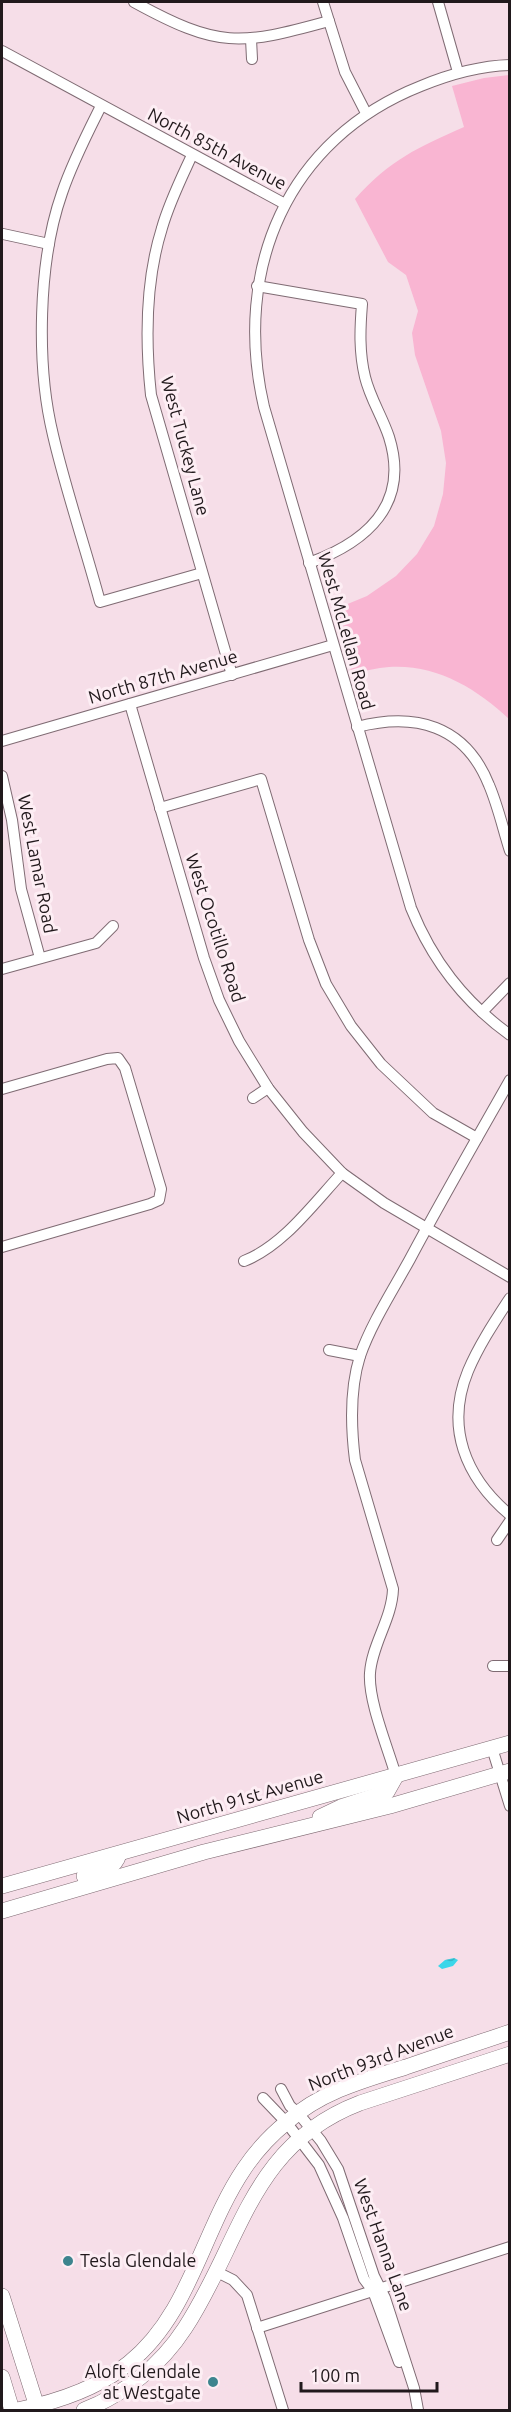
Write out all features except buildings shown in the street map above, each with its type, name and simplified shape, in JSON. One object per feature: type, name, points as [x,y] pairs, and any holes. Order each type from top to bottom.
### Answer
[{"type":"main road","name":"North 91st Avenue","points":[[2,1886],[509,1744]]},
{"type":"main road","points":[[2,1911],[204,1852],[414,1799],[504,1772]]},
{"type":"main road","points":[[302,1827],[328,1812],[387,1792],[396,1776]]},
{"type":"main road","points":[[34,1901],[59,1884],[113,1866],[117,1863],[119,1854]]},
{"type":"main road","name":"North 93rd Avenue","points":[[17,2410],[37,2408],[103,2380],[130,2363],[151,2342],[178,2302],[243,2170],[254,2155],[292,2118],[313,2102],[350,2086],[510,2032]]},
{"type":"main road","name":"North 93rd Avenue","points":[[84,2410],[116,2395],[159,2361],[192,2317],[252,2198],[265,2177],[305,2134],[352,2106],[510,2054]]},
{"type":"main road","points":[[2,2296],[37,2408]]},
{"type":"main road","points":[[2,2377],[12,2410]]},
{"type":"street","points":[[134,2],[197,33],[218,38],[251,39],[329,21]]},
{"type":"street","points":[[323,2],[345,72],[366,113]]},
{"type":"street","points":[[438,2],[458,72]]},
{"type":"street","points":[[251,39],[252,59]]},
{"type":"street","name":"North 85th Avenue","points":[[2,51],[285,204],[323,152],[366,113],[405,92],[458,72],[510,64]]},
{"type":"street","points":[[101,106],[61,193],[49,244],[42,314],[42,349],[52,435],[100,602],[202,573]]},
{"type":"street","name":"West Tuckey Lane","points":[[192,155],[161,229],[148,297],[146,354],[151,394],[232,675]]},
{"type":"street","name":"West McLellan Road","points":[[285,204],[273,229],[257,286],[254,335],[257,379],[357,727],[405,888],[422,935],[436,960],[451,979],[482,1012],[510,1035]]},
{"type":"street","points":[[3,234],[49,244]]},
{"type":"street","points":[[257,286],[362,304],[359,347],[365,379],[388,436],[396,472],[390,498],[370,529],[351,545],[309,563]]},
{"type":"street","name":"North 87th Avenue","points":[[2,741],[333,645]]},
{"type":"street","name":"West Ocotillo Road","points":[[130,704],[204,958],[219,1000],[239,1041],[268,1088],[303,1132],[342,1173],[384,1203],[425,1228]]},
{"type":"street","points":[[357,727],[387,720],[402,720],[431,725],[455,738],[470,753],[489,785],[510,851]]},
{"type":"street","name":"West Lamar Road","points":[[2,776],[11,811],[21,889],[40,958]]},
{"type":"street","points":[[160,808],[261,779],[309,940],[331,993],[351,1026],[381,1064],[433,1113],[477,1138]]},
{"type":"street","points":[[2,969],[96,943],[113,926]]},
{"type":"street","points":[[482,1012],[510,983]]},
{"type":"street","points":[[2,1089],[107,1059],[118,1058],[125,1068],[160,1189],[159,1200],[150,1204],[2,1247]]},
{"type":"street","points":[[396,1776],[370,1688],[372,1660],[393,1603],[393,1589],[355,1461],[352,1439],[353,1414],[360,1356],[425,1228],[510,1080]]},
{"type":"street","points":[[253,1098],[268,1088]]},
{"type":"street","points":[[244,1261],[274,1245],[342,1173]]},
{"type":"street","points":[[425,1228],[510,1277]]},
{"type":"street","points":[[510,1298],[469,1369],[461,1392],[459,1428],[462,1448],[470,1468],[491,1499],[510,1515]]},
{"type":"street","points":[[329,1350],[360,1356]]},
{"type":"street","points":[[496,1540],[510,1521]]},
{"type":"street","points":[[493,1666],[510,1666]]},
{"type":"street","points":[[492,1748],[504,1772],[510,1806]]},
{"type":"street","points":[[281,2089],[290,2106],[292,2118]]},
{"type":"street","points":[[263,2098],[292,2118]]},
{"type":"street","name":"West Hanna Lane","points":[[292,2118],[305,2134],[329,2152],[338,2169],[377,2290],[414,2388],[418,2410]]},
{"type":"street","name":"West Hanna Lane","points":[[305,2134],[311,2153],[326,2179],[346,2226],[364,2279],[377,2290]]},
{"type":"street","points":[[257,2328],[510,2247]]},
{"type":"street","points":[[215,2271],[233,2280],[250,2301],[283,2410]]},
{"type":"shaded area","points":[[510,75],[509,719],[469,688],[439,674],[406,667],[389,667],[352,674],[333,610],[367,596],[396,576],[417,554],[434,526],[443,494],[446,463],[441,431],[415,355],[412,333],[418,311],[406,275],[388,262],[355,199],[368,185],[405,156],[464,127],[452,86],[484,78]]},
{"type":"water","points":[[454,1958],[458,1960],[453,1966],[442,1969],[438,1966],[445,1960]]},
{"type":"place","name":"Tesla Glendale","points":[[68,2261]]},
{"type":"place","name":"Aloft Glendale at Westgate","points":[[213,2382]]}]
